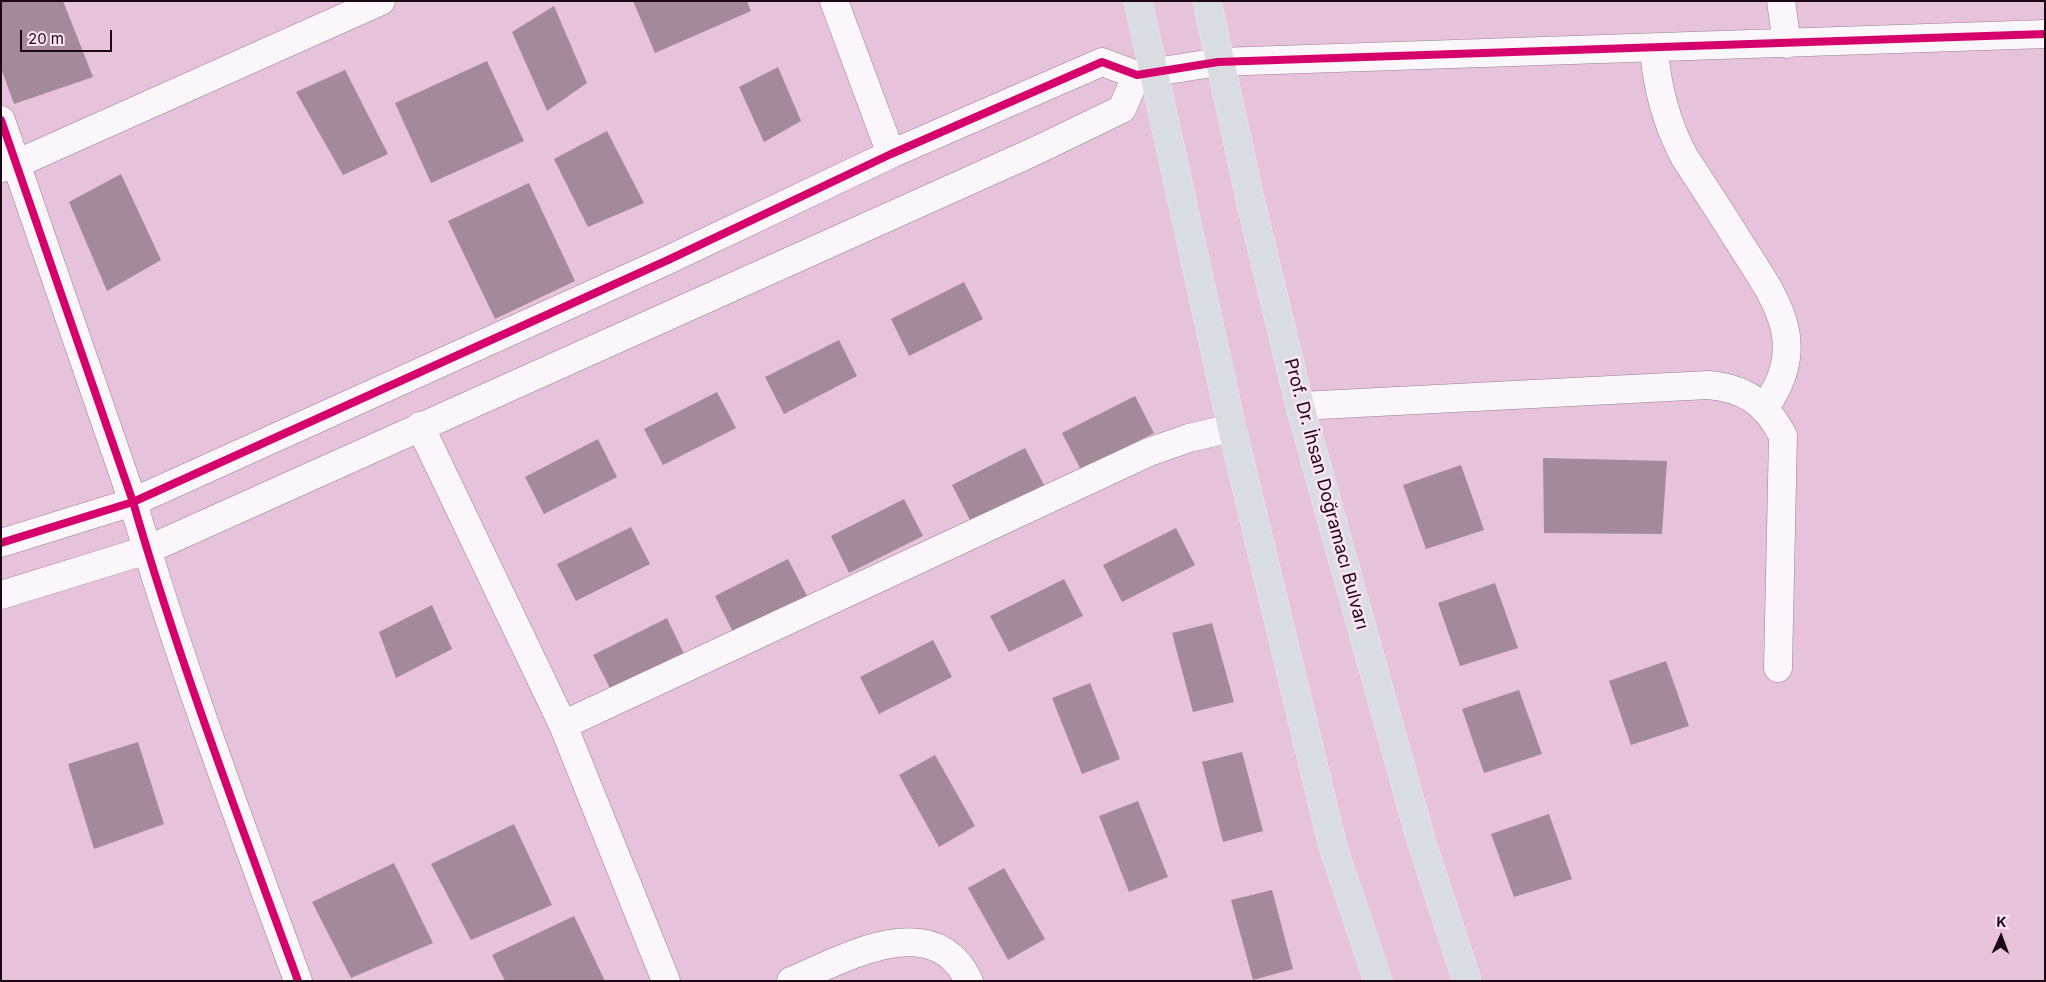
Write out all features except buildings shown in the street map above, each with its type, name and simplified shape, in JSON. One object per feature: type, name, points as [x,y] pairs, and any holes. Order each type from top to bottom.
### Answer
[{"type":"main road","points":[[1138,1],[1145,73],[1333,847],[1378,981]]},
{"type":"main road","name":"Prof. Dr. İhsan Doğramacı Bulvarı","points":[[1207,1],[1218,62],[1300,406],[1421,840],[1467,981]]},
{"type":"street","points":[[8,166],[381,1]]},
{"type":"street","points":[[834,1],[891,154]]},
{"type":"street","points":[[1781,1],[1787,44]]},
{"type":"street","points":[[1,543],[133,502],[668,260],[891,154],[1102,62],[1145,73],[1218,62],[1654,49],[2045,34]]},
{"type":"street","points":[[1654,49],[1659,94],[1674,138],[1771,292],[1785,323],[1787,358],[1775,392],[1765,407]]},
{"type":"street","points":[[1,595],[147,550],[1033,152],[1122,109],[1145,73]]},
{"type":"street","points":[[1,120],[8,166],[133,502],[147,550],[217,760],[298,981]]},
{"type":"street","points":[[1300,406],[1708,384],[1738,390],[1751,396],[1765,407],[1783,436],[1778,668]]},
{"type":"street","points":[[420,426],[563,725],[666,981]]},
{"type":"street","points":[[563,725],[1148,452],[1190,438],[1232,428]]},
{"type":"street","points":[[791,981],[881,944],[903,941],[923,944],[940,950],[963,969],[969,981]]},
{"type":"cycle path","points":[[1,543],[133,502],[668,260],[891,154],[1102,62],[1137,75],[1218,62],[2045,34]]},
{"type":"cycle path","points":[[1,120],[133,502],[170,623],[298,981]]}]
